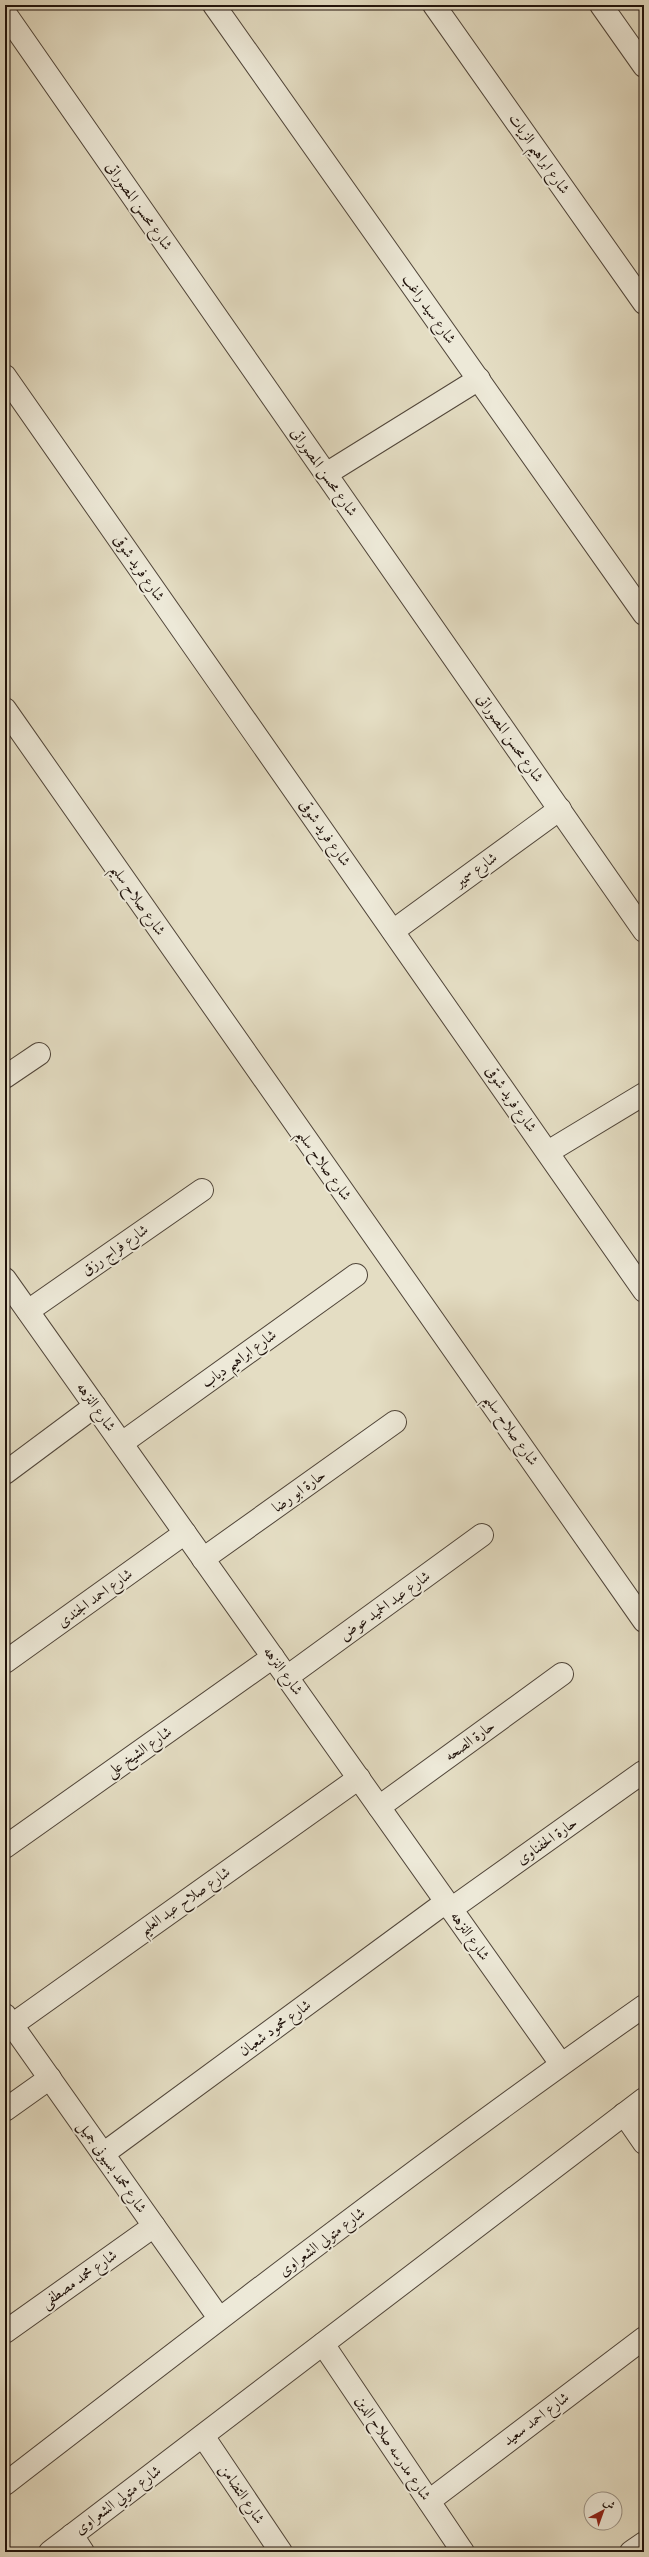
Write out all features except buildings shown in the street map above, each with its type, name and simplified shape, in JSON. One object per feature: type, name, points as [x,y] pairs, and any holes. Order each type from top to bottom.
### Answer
[{"type":"street","name":"شارع سيد راغب","points":[[214,5],[644,614]]},
{"type":"street","name":"شارع ابراهيم الزيات","points":[[434,5],[644,303]]},
{"type":"street","points":[[601,5],[644,66]]},
{"type":"street","name":"شارع محسن المصوراتى","points":[[5,13],[644,931]]},
{"type":"street","name":"شارع فريد شوقى","points":[[5,376],[644,1291]]},
{"type":"street","points":[[326,474],[479,379]]},
{"type":"street","name":"شارع صلاح سليم","points":[[5,709],[644,1621]]},
{"type":"street","name":"شارع سمير","points":[[393,930],[560,809]]},
{"type":"street","points":[[5,1077],[39,1054]]},
{"type":"street","points":[[548,1152],[644,1094]]},
{"type":"street","name":"شارع فراج رزق","points":[[28,1311],[202,1190]]},
{"type":"street","name":"شارع ابراهيم دياب","points":[[122,1443],[356,1275]]},
{"type":"street","name":"شارع النزهه","points":[[5,1279],[561,2064]]},
{"type":"street","points":[[5,1473],[95,1406]]},
{"type":"street","name":"حارة ابو رضا","points":[[203,1559],[395,1422]]},
{"type":"street","name":"شارع احمد الجندى","points":[[5,1662],[185,1533]]},
{"type":"street","name":"شارع عبد الحميد عوض","points":[[287,1677],[482,1534]]},
{"type":"street","name":"شارع الشيخ على","points":[[5,1848],[272,1657]]},
{"type":"street","name":"حارة الصحه","points":[[379,1807],[562,1674]]},
{"type":"street","name":"حارة الحفناوى","points":[[449,1905],[643,1772]]},
{"type":"street","name":"شارع صلاح عبد العليم","points":[[8,2020],[359,1778]]},
{"type":"street","name":"شارع محمود شعبان","points":[[103,2154],[449,1905]]},
{"type":"street","name":"شارع متولي الشعراوى","points":[[5,2484],[219,2318],[561,2064],[644,2006]]},
{"type":"street","name":"شارع محمد بسيونى جميل","points":[[8,2020],[219,2318]]},
{"type":"street","points":[[5,2110],[50,2078]]},
{"type":"street","name":"شارع متولي الشعراوى","points":[[50,2552],[77,2544],[203,2436],[644,2099]]},
{"type":"street","points":[[624,2114],[644,2144]]},
{"type":"street","name":"شارع محمد مصطفى","points":[[5,2332],[154,2226]]},
{"type":"street","name":"شارع احمد سعيد","points":[[429,2500],[644,2338]]},
{"type":"street","name":"شارع مدرسه صلاح الدين","points":[[323,2344],[463,2552]]},
{"type":"street","name":"شارع التضامن","points":[[203,2436],[281,2552]]},
{"type":"street","points":[[631,2552],[644,2543]]}]
